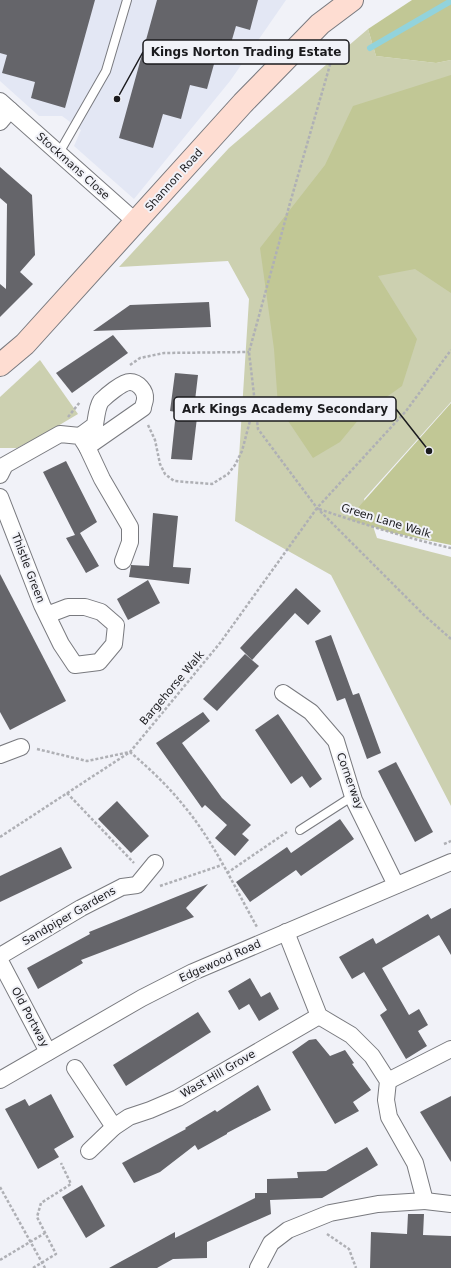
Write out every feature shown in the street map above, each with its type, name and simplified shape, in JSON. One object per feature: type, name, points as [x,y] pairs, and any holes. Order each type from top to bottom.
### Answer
[{"type":"street","name":"Shannon Road","points":[[0,365],[25,344],[243,103],[320,24],[351,0]]},
{"type":"street","name":"Stockmans Close","points":[[3,111],[59,153],[136,222]]},
{"type":"street","points":[[130,382],[137,384],[143,390],[145,398],[143,408],[83,442],[95,425],[100,402],[123,384],[130,382]]},
{"type":"street","points":[[0,474],[5,465],[60,434],[83,442],[102,479],[130,527],[130,542],[123,561]]},
{"type":"street","name":"Thistle Green","points":[[0,498],[47,615]]},
{"type":"street","name":"Cornerway","points":[[283,693],[311,712],[336,741],[353,796],[396,885]]},
{"type":"street","points":[[0,756],[21,747]]},
{"type":"street","name":"Edgewood Road","points":[[0,1080],[149,994],[193,972],[451,862]]},
{"type":"street","name":"Sandpiper Gardens","points":[[0,956],[81,908],[146,874]]},
{"type":"street","points":[[286,932],[319,1016],[352,1035],[372,1056],[388,1082],[386,1100],[389,1117],[415,1163],[425,1201]]},
{"type":"street","name":"Old Portway","points":[[0,961],[48,1052]]},
{"type":"street","name":"Wast Hill Grove","points":[[89,1151],[114,1128],[129,1117],[178,1098],[319,1016]]},
{"type":"street","points":[[388,1082],[451,1049]]},
{"type":"street","points":[[75,1068],[114,1128]]},
{"type":"street","points":[[258,1268],[271,1242],[288,1230],[330,1213],[378,1204],[425,1201],[451,1204]]},
{"type":"lane","points":[[59,153],[106,71],[127,0]]},
{"type":"lane","points":[[300,830],[353,796]]},
{"type":"path","points":[[320,24],[332,58],[249,352],[258,429],[317,508],[424,615],[451,639]]},
{"type":"path","name":"Bargehorse Walk","points":[[0,837],[130,752],[220,643],[317,508],[406,411],[451,350]]},
{"type":"path","points":[[140,358],[164,353],[249,352]]},
{"type":"path","points":[[143,408],[147,423],[155,440],[160,464],[165,474],[174,480],[212,484],[228,474],[235,465],[242,451],[255,401]]},
{"type":"path","name":"Green Lane Walk","points":[[317,508],[368,527],[451,548]]},
{"type":"path","points":[[21,747],[35,748],[87,761],[130,752],[149,768],[184,806],[211,845],[265,941]]},
{"type":"path","points":[[67,793],[146,874],[153,888],[222,865]]},
{"type":"path","points":[[227,873],[289,831],[292,836]]},
{"type":"path","points":[[33,1268],[56,1254],[36,1217],[41,1203],[71,1184],[61,1163]]},
{"type":"path","points":[[0,1186],[44,1268]]},
{"type":"path","points":[[308,1222],[349,1249],[356,1268]]},
{"type":"path","points":[[0,1260],[45,1233]]},
{"type":"shaded area","points":[[0,0],[286,0],[230,81],[134,199],[74,146],[81,130],[62,116],[39,116],[0,81]]},
{"type":"green space","points":[[412,0],[451,0],[451,60],[436,63],[376,56],[368,29]]},
{"type":"green space","points":[[368,29],[376,56],[436,63],[451,60],[451,402],[364,499],[377,538],[451,557],[451,806],[331,575],[235,521],[249,299],[228,261],[119,267],[229,148]]},
{"type":"green space","points":[[451,75],[451,293],[415,269],[378,276],[417,339],[402,386],[364,413],[340,442],[313,458],[278,406],[274,349],[260,248],[325,165],[353,106]]},
{"type":"green space","points":[[40,360],[78,414],[17,448],[0,448],[0,397]]},
{"type":"green space","points":[[451,403],[451,545],[393,533],[348,519]]},
{"type":"building","points":[[0,0],[95,0],[65,108],[31,98],[35,82],[2,73],[7,55],[0,53]]},
{"type":"building","points":[[157,0],[258,0],[250,30],[236,26],[226,60],[216,57],[207,89],[190,85],[181,119],[163,114],[153,148],[119,138]]},
{"type":"building","points":[[0,167],[32,195],[35,255],[20,272],[33,284],[0,317],[0,284],[6,289],[7,204],[0,198]]},
{"type":"building","points":[[209,302],[211,327],[93,331],[130,305]]},
{"type":"building","points":[[113,335],[128,353],[72,393],[56,373]]},
{"type":"building","points":[[175,373],[198,375],[194,409],[198,409],[192,460],[171,459],[176,412],[170,411]]},
{"type":"building","points":[[66,461],[97,522],[80,533],[99,566],[86,573],[66,538],[75,535],[43,472]]},
{"type":"building","points":[[153,513],[178,516],[173,567],[191,568],[189,584],[129,577],[131,565],[149,566]]},
{"type":"building","points":[[0,574],[66,701],[10,730],[0,712]]},
{"type":"building","points":[[148,580],[160,603],[128,620],[117,599]]},
{"type":"building","points":[[296,588],[321,611],[308,625],[295,613],[252,660],[240,648]]},
{"type":"building","points":[[331,635],[353,695],[359,693],[381,753],[367,759],[345,698],[337,701],[315,641]]},
{"type":"building","points":[[245,654],[259,666],[217,711],[203,699]]},
{"type":"building","points":[[203,712],[210,721],[182,743],[222,798],[251,825],[242,834],[249,840],[235,856],[215,838],[227,825],[205,805],[202,808],[156,743]]},
{"type":"building","points":[[278,714],[322,779],[310,788],[302,776],[291,784],[255,730]]},
{"type":"building","points":[[396,762],[433,832],[415,842],[378,771]]},
{"type":"building","points":[[117,801],[149,836],[131,853],[98,819]]},
{"type":"building","points":[[340,819],[354,839],[301,876],[296,870],[250,902],[236,882],[287,847],[291,853]]},
{"type":"building","points":[[61,847],[72,868],[0,902],[0,876]]},
{"type":"building","points":[[208,884],[186,908],[194,917],[81,960],[83,963],[38,989],[27,968],[90,934],[89,932]]},
{"type":"building","points":[[451,908],[451,955],[439,935],[382,968],[409,1015],[419,1009],[428,1025],[418,1031],[427,1046],[406,1059],[380,1015],[387,1010],[364,972],[352,979],[339,957],[373,938],[376,944],[428,914],[431,919]]},
{"type":"building","points":[[250,978],[261,997],[270,992],[279,1009],[259,1021],[249,1004],[239,1010],[228,991]]},
{"type":"building","points":[[198,1012],[211,1032],[126,1086],[113,1065]]},
{"type":"building","points":[[316,1039],[330,1056],[345,1050],[354,1063],[352,1064],[371,1090],[353,1102],[359,1111],[335,1124],[292,1052],[309,1040]]},
{"type":"building","points":[[258,1085],[271,1110],[198,1150],[195,1145],[160,1172],[134,1183],[122,1163],[186,1129],[185,1128],[215,1110],[217,1112]]},
{"type":"building","points":[[51,1094],[74,1137],[54,1149],[59,1157],[38,1169],[5,1109],[25,1099],[29,1106]]},
{"type":"building","points":[[451,1096],[451,1162],[420,1112]]},
{"type":"building","points":[[367,1147],[378,1165],[322,1198],[270,1200],[271,1214],[207,1242],[207,1258],[173,1259],[157,1268],[109,1268],[175,1232],[175,1238],[255,1198],[255,1193],[267,1193],[267,1179],[298,1178],[297,1172],[326,1171]]},
{"type":"building","points":[[82,1185],[105,1226],[86,1238],[62,1197]]},
{"type":"building","points":[[408,1214],[424,1214],[423,1235],[451,1236],[451,1268],[370,1268],[371,1232],[407,1234]]},
{"type":"waterway","points":[[370,48],[451,1]]},
{"type":"place","name":"Kings Norton Trading Estate","points":[[117,99]]},
{"type":"place","name":"Ark Kings Academy Secondary","points":[[429,451]]}]
